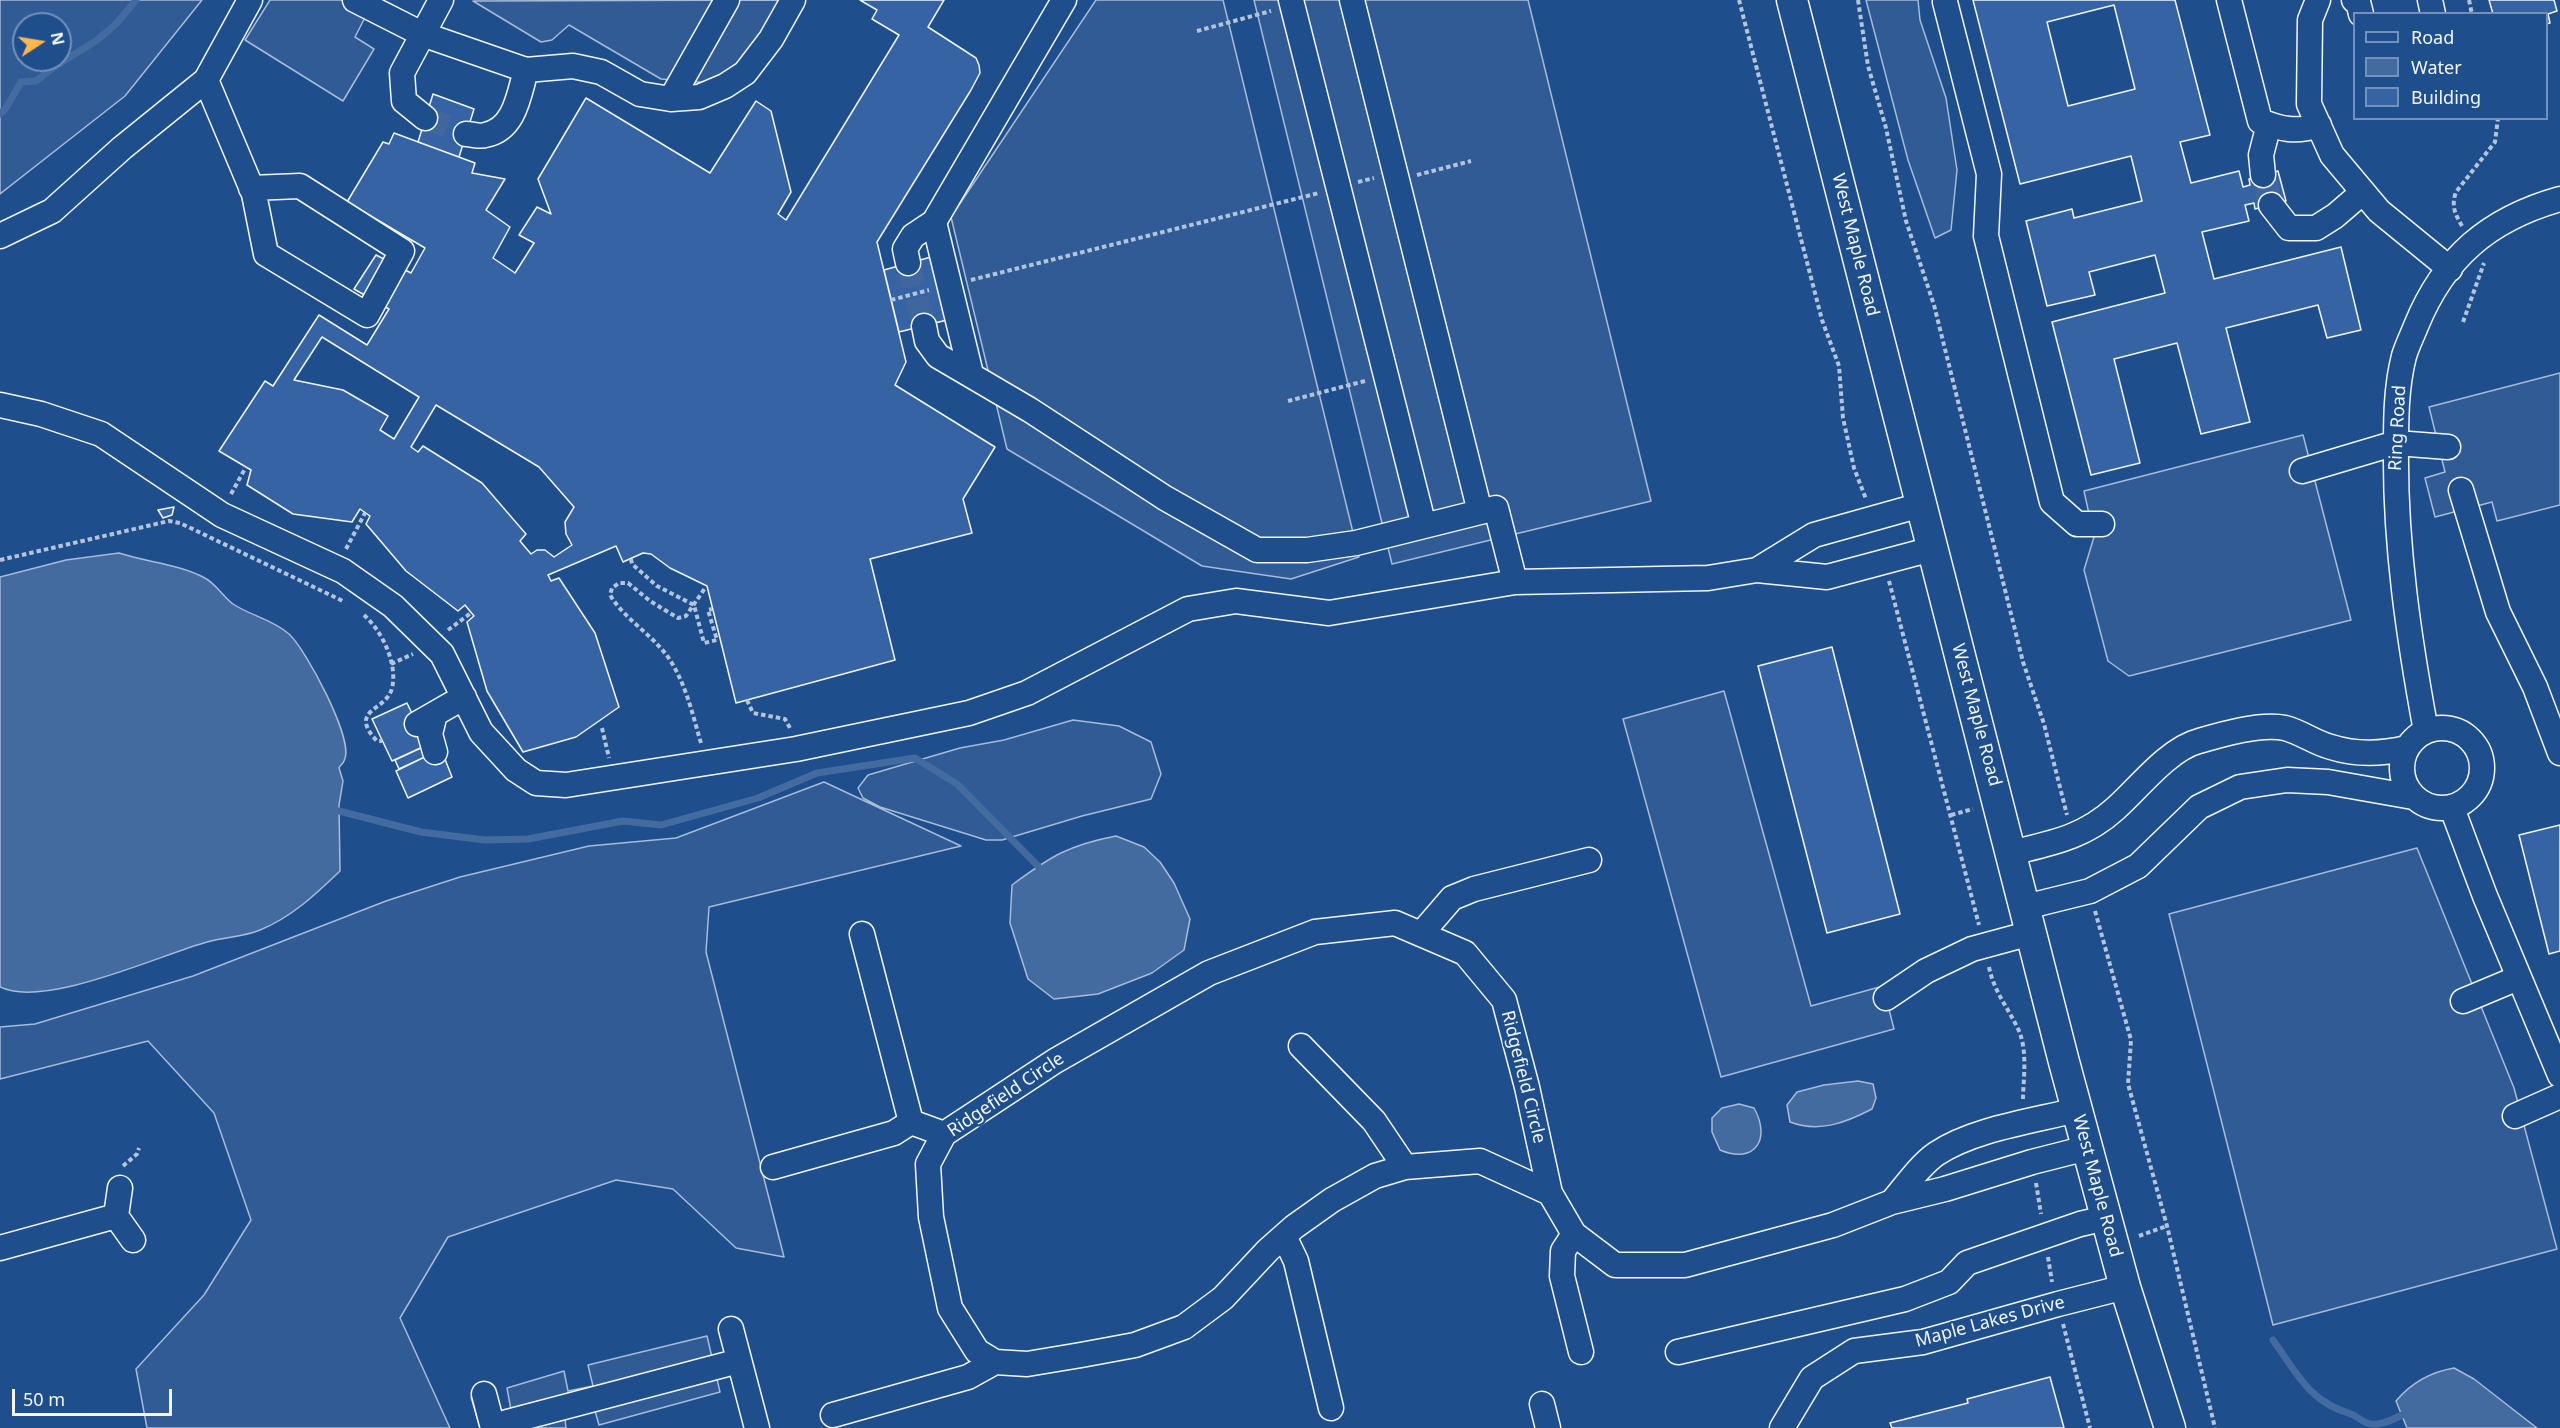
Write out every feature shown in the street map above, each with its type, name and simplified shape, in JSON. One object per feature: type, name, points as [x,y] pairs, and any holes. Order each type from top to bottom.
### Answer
[{"type":"main road","name":"West Maple Road","points":[[1792,0],[2087,1148],[2125,1287],[2170,1428]]},
{"type":"street","points":[[0,236],[52,211],[122,148],[206,80],[250,0]]},
{"type":"street","points":[[355,0],[422,34],[525,70],[573,66],[601,72],[640,94],[671,99],[699,97],[725,86],[745,73],[771,39],[793,0]]},
{"type":"street","points":[[425,118],[404,101],[402,73],[441,0]]},
{"type":"street","points":[[671,99],[727,0]]},
{"type":"street","points":[[908,263],[905,249],[913,236],[934,222],[1064,0]]},
{"type":"street","points":[[1352,0],[1480,512]]},
{"type":"street","points":[[2229,0],[2260,121],[2282,129],[2303,130],[2319,125]]},
{"type":"street","points":[[2318,0],[2310,20],[2309,104],[2332,154],[2379,211],[2450,269]]},
{"type":"street","points":[[1945,3],[1989,174],[1986,236],[2052,502],[2077,524],[2102,524]]},
{"type":"street","points":[[1292,4],[1424,526]]},
{"type":"street","points":[[466,134],[485,136],[506,125],[516,108],[525,70]]},
{"type":"street","points":[[206,80],[251,188],[266,254],[367,315],[402,251],[300,186],[251,188]]},
{"type":"street","points":[[2263,175],[2262,155],[2269,124]]},
{"type":"street","points":[[2271,205],[2289,228],[2316,228],[2335,216],[2363,192]]},
{"type":"street","name":"Ring Road","points":[[2426,731],[2399,544],[2395,494],[2396,407],[2404,355],[2426,301],[2463,250],[2486,232],[2530,208],[2560,199]]},
{"type":"street","points":[[934,222],[971,374]]},
{"type":"street","points":[[924,326],[927,340],[938,356],[1030,410],[1165,498],[1257,550],[1307,550],[1356,543],[1496,508],[1515,582]]},
{"type":"street","points":[[0,405],[41,414],[101,434],[220,513],[343,571],[393,606],[442,654],[481,732],[516,770],[536,783],[566,785],[796,749],[969,713],[1027,693],[1188,609],[1236,602],[1329,613],[1515,582],[1708,578],[1757,570],[1827,577],[1932,549]]},
{"type":"street","points":[[2302,471],[2396,443],[2448,447]]},
{"type":"street","points":[[2460,490],[2498,612],[2535,687],[2560,753]]},
{"type":"street","points":[[1757,570],[1814,535],[1921,506]]},
{"type":"street","points":[[429,736],[464,697]]},
{"type":"street","points":[[2011,853],[2074,837],[2115,809],[2154,771],[2195,742],[2231,732],[2283,728],[2330,747],[2358,752],[2386,753],[2407,748]]},
{"type":"street","points":[[2437,728],[2451,729],[2465,735],[2475,746],[2481,760],[2481,777],[2474,793],[2466,801],[2452,808],[2439,810],[2426,806],[2413,797],[2404,784],[2401,770],[2403,755],[2411,742],[2426,731],[2437,728]]},
{"type":"street","points":[[1886,998],[1926,970],[1985,945],[2028,920],[2138,866],[2199,807],[2240,787],[2287,780],[2328,782],[2413,797]]},
{"type":"street","points":[[2452,808],[2518,978],[2560,1075]]},
{"type":"street","points":[[1421,934],[1452,898],[1474,889],[1589,861]]},
{"type":"street","name":"Ridgefield Circle","points":[[995,1362],[977,1352],[950,1308],[931,1216],[928,1164],[944,1134],[1055,1061],[1209,973],[1315,932],[1395,923],[1465,953],[1504,1000],[1527,1087],[1550,1193],[1574,1234],[1615,1265],[1685,1264],[1833,1225],[1892,1202],[2087,1148]]},
{"type":"street","points":[[862,934],[911,1122]]},
{"type":"street","points":[[2463,1001],[2518,978]]},
{"type":"street","points":[[1301,1046],[1374,1121],[1405,1167]]},
{"type":"street","points":[[2515,1116],[2560,1096]]},
{"type":"street","name":"Ridgefield Circle","points":[[1892,1202],[1934,1156],[1946,1149],[1979,1135],[2077,1110]]},
{"type":"street","points":[[911,1122],[944,1134]]},
{"type":"street","points":[[773,1167],[894,1133],[911,1122]]},
{"type":"street","points":[[833,1415],[968,1377],[995,1362],[1027,1364],[1081,1356],[1135,1345],[1184,1327],[1223,1298],[1284,1236],[1332,1200],[1375,1176],[1405,1167],[1480,1161],[1550,1193]]},
{"type":"street","points":[[119,1178],[116,1216],[133,1240]]},
{"type":"street","points":[[0,1248],[116,1216]]},
{"type":"street","points":[[1678,1352],[1905,1299],[1949,1282],[1967,1263],[2106,1218]]},
{"type":"street","points":[[1574,1234],[1563,1251],[1562,1276],[1581,1352]]},
{"type":"street","points":[[1284,1236],[1296,1261],[1331,1408]]},
{"type":"street","name":"Maple Lakes Drive","points":[[1782,1428],[1812,1378],[1854,1350],[1923,1342],[2125,1287]]},
{"type":"street","points":[[731,1329],[757,1428]]},
{"type":"street","points":[[505,1428],[507,1422],[740,1361]]},
{"type":"street","points":[[484,1394],[492,1428]]},
{"type":"street","points":[[1542,1404],[1548,1428]]},
{"type":"path","points":[[1739,0],[1822,320],[1839,366],[1843,418],[1854,468],[1873,519]]},
{"type":"path","points":[[1858,0],[1868,66],[1886,128],[1906,221],[1934,305],[2023,662],[2044,724],[2074,837]]},
{"type":"path","points":[[1197,31],[1292,4]]},
{"type":"path","points":[[891,300],[1179,229],[1338,186],[1387,175],[1411,176],[1471,161]]},
{"type":"path","points":[[1288,401],[1386,377]]},
{"type":"path","points":[[220,513],[246,467]]},
{"type":"path","points":[[0,560],[169,521],[180,523],[351,605]]},
{"type":"path","points":[[631,559],[632,564],[657,586],[694,605],[704,643],[717,640],[708,610],[712,609]]},
{"type":"path","points":[[1884,561],[1985,945],[1993,984],[2019,1032],[2024,1051],[2024,1123]]},
{"type":"path","points":[[704,762],[686,692],[665,653],[618,608],[610,596],[612,588],[619,583],[628,583],[650,601],[678,618],[686,616],[705,588]]},
{"type":"path","points":[[359,612],[367,618],[380,636],[392,664],[392,688],[387,698],[370,709],[366,717],[367,727],[377,741],[382,741]]},
{"type":"path","points":[[747,700],[753,712],[785,719],[796,749]]},
{"type":"path","points":[[1951,815],[1975,808]]},
{"type":"path","points":[[2090,891],[2131,1040],[2128,1084],[2167,1226],[2216,1428]]},
{"type":"path","points":[[119,1178],[140,1148]]},
{"type":"path","points":[[2032,1162],[2053,1288],[2090,1428]]},
{"type":"path","points":[[2139,1236],[2167,1226]]},
{"type":"shaded area","points":[[0,0],[202,0],[125,96],[0,194]]},
{"type":"shaded area","points":[[270,0],[374,0],[355,37],[374,49],[343,101],[245,40]]},
{"type":"shaded area","points":[[783,0],[761,37],[737,65],[711,83],[661,79],[569,25],[552,40],[541,42],[473,1]]},
{"type":"shaded area","points":[[1096,0],[1223,0],[1359,557],[1291,579],[1202,566],[1007,449],[951,217]]},
{"type":"shaded area","points":[[1254,0],[1528,0],[1651,501],[1392,564]]},
{"type":"shaded area","points":[[1866,0],[1918,0],[1920,20],[1946,98],[1957,170],[1951,230],[1935,238],[1908,160]]},
{"type":"shaded area","points":[[2560,373],[2560,505],[2497,521],[2492,502],[2435,517],[2425,478],[2445,472],[2429,407]]},
{"type":"shaded area","points":[[2303,435],[2351,620],[2129,676],[2108,661],[2084,570],[2094,537],[2084,491]]},
{"type":"shaded area","points":[[1724,691],[1811,1006],[1883,986],[1894,1029],[1721,1077],[1623,719]]},
{"type":"shaded area","points":[[1073,720],[1119,726],[1151,742],[1161,774],[1151,799],[1082,816],[1002,840],[986,840],[880,807],[863,798],[858,788],[868,775],[960,748],[1004,740]]},
{"type":"shaded area","points":[[824,782],[961,846],[709,907],[706,952],[784,1257],[736,1248],[673,1189],[616,1180],[448,1237],[400,1318],[450,1428],[147,1428],[136,1369],[204,1295],[251,1220],[214,1113],[148,1041],[0,1079],[0,1027],[35,1024],[193,976],[386,901],[460,877],[589,846],[676,838]]},
{"type":"shaded area","points":[[2417,848],[2514,1088],[2557,1249],[2273,1325],[2169,914]]},
{"type":"shaded area","points":[[707,1336],[720,1392],[599,1425],[595,1411],[565,1419],[566,1428],[480,1428],[471,1397],[495,1390],[500,1412],[511,1410],[507,1388],[564,1371],[568,1391],[593,1386],[588,1365]]},
{"type":"water","points":[[119,553],[183,569],[203,577],[233,604],[289,634],[306,657],[336,716],[346,751],[344,761],[339,768],[343,781],[339,805],[340,871],[293,912],[260,930],[207,942],[72,986],[20,992],[0,987],[0,577],[66,560]]},
{"type":"water","points":[[1116,836],[1144,847],[1160,862],[1174,883],[1190,919],[1184,950],[1152,973],[1098,994],[1054,999],[1028,979],[1010,923],[1012,885],[1061,853],[1085,843]]},
{"type":"water","points":[[1858,1081],[1873,1084],[1876,1098],[1872,1109],[1832,1125],[1811,1127],[1790,1122],[1787,1105],[1797,1092],[1824,1085]]},
{"type":"water","points":[[1739,1104],[1754,1108],[1761,1129],[1760,1138],[1757,1146],[1751,1151],[1732,1154],[1720,1150],[1712,1132],[1712,1118],[1722,1108]]},
{"type":"water","points":[[2454,1368],[2474,1379],[2537,1428],[2407,1428],[2396,1401],[2422,1379]]},
{"type":"building","points":[[860,0],[944,0],[928,27],[976,58],[979,65],[980,73],[971,90],[877,242],[906,362],[895,385],[995,447],[963,499],[972,533],[870,559],[895,660],[736,703],[707,586],[670,568],[651,554],[643,553],[623,562],[616,546],[548,575],[551,581],[559,578],[595,633],[619,707],[576,737],[523,752],[487,691],[467,622],[474,616],[465,605],[458,611],[406,571],[366,524],[370,516],[360,509],[352,522],[293,514],[247,485],[251,470],[219,451],[265,381],[273,386],[319,315],[367,345],[389,309],[354,289],[376,255],[411,273],[425,248],[347,202],[383,142],[389,144],[394,133],[475,163],[472,173],[505,179],[486,210],[510,227],[493,258],[515,273],[534,243],[519,235],[537,207],[551,214],[538,179],[586,98],[710,173],[756,101],[771,111],[791,192],[778,214],[786,220],[899,35],[872,19],[877,10]],"holes":[[[322,337],[419,397],[394,439],[380,430],[388,416],[343,390],[294,380]],[[436,405],[539,467],[574,507],[565,522],[566,534],[572,545],[554,557],[545,550],[537,550],[531,554],[520,541],[526,534],[482,483],[423,446],[418,452],[411,447]]]},
{"type":"building","points":[[1973,0],[2175,0],[2210,135],[2180,142],[2191,183],[2239,171],[2243,187],[2250,185],[2249,179],[2278,171],[2286,201],[2255,209],[2254,203],[2245,205],[2249,221],[2202,232],[2214,279],[2341,247],[2361,330],[2327,338],[2318,305],[2226,328],[2250,422],[2201,434],[2177,343],[2114,359],[2140,463],[2091,475],[2052,322],[2165,293],[2155,255],[2089,272],[2095,295],[2047,306],[2026,221],[2072,209],[2074,218],[2142,201],[2131,156],[2020,184]],"holes":[[[2114,5],[2135,89],[2068,106],[2047,22]]]},
{"type":"building","points":[[2489,0],[2554,0],[2557,11],[2548,14],[2548,12],[2492,12]]},
{"type":"building","points":[[433,94],[474,109],[459,157],[418,142]]},
{"type":"building","points":[[931,257],[947,320],[899,332],[884,270]]},
{"type":"building","points":[[174,507],[172,515],[163,518],[158,510]]},
{"type":"building","points":[[1832,647],[1900,914],[1827,933],[1758,666]]},
{"type":"building","points":[[407,703],[427,745],[392,761],[372,719]]},
{"type":"building","points":[[423,747],[427,756],[399,769],[395,760]]},
{"type":"building","points":[[441,749],[452,777],[408,798],[396,771]]},
{"type":"building","points":[[2560,825],[2560,951],[2549,954],[2519,835]]},
{"type":"building","points":[[2050,1377],[2064,1428],[1892,1428],[1890,1423],[1968,1403],[1967,1399]]},
{"type":"waterway","points":[[0,114],[21,82],[36,81],[96,41],[116,24],[136,0]]},
{"type":"waterway","points":[[339,811],[421,832],[485,840],[528,839],[623,821],[661,825],[758,798],[817,773],[915,758],[957,784],[1038,866]]},
{"type":"waterway","points":[[2273,1340],[2305,1385],[2324,1402],[2371,1424],[2385,1422],[2402,1415]]},
{"type":"tunnel","points":[[425,118],[466,134]]},
{"type":"tunnel","points":[[2263,175],[2271,205]]},
{"type":"tunnel","points":[[908,263],[924,326]]}]
